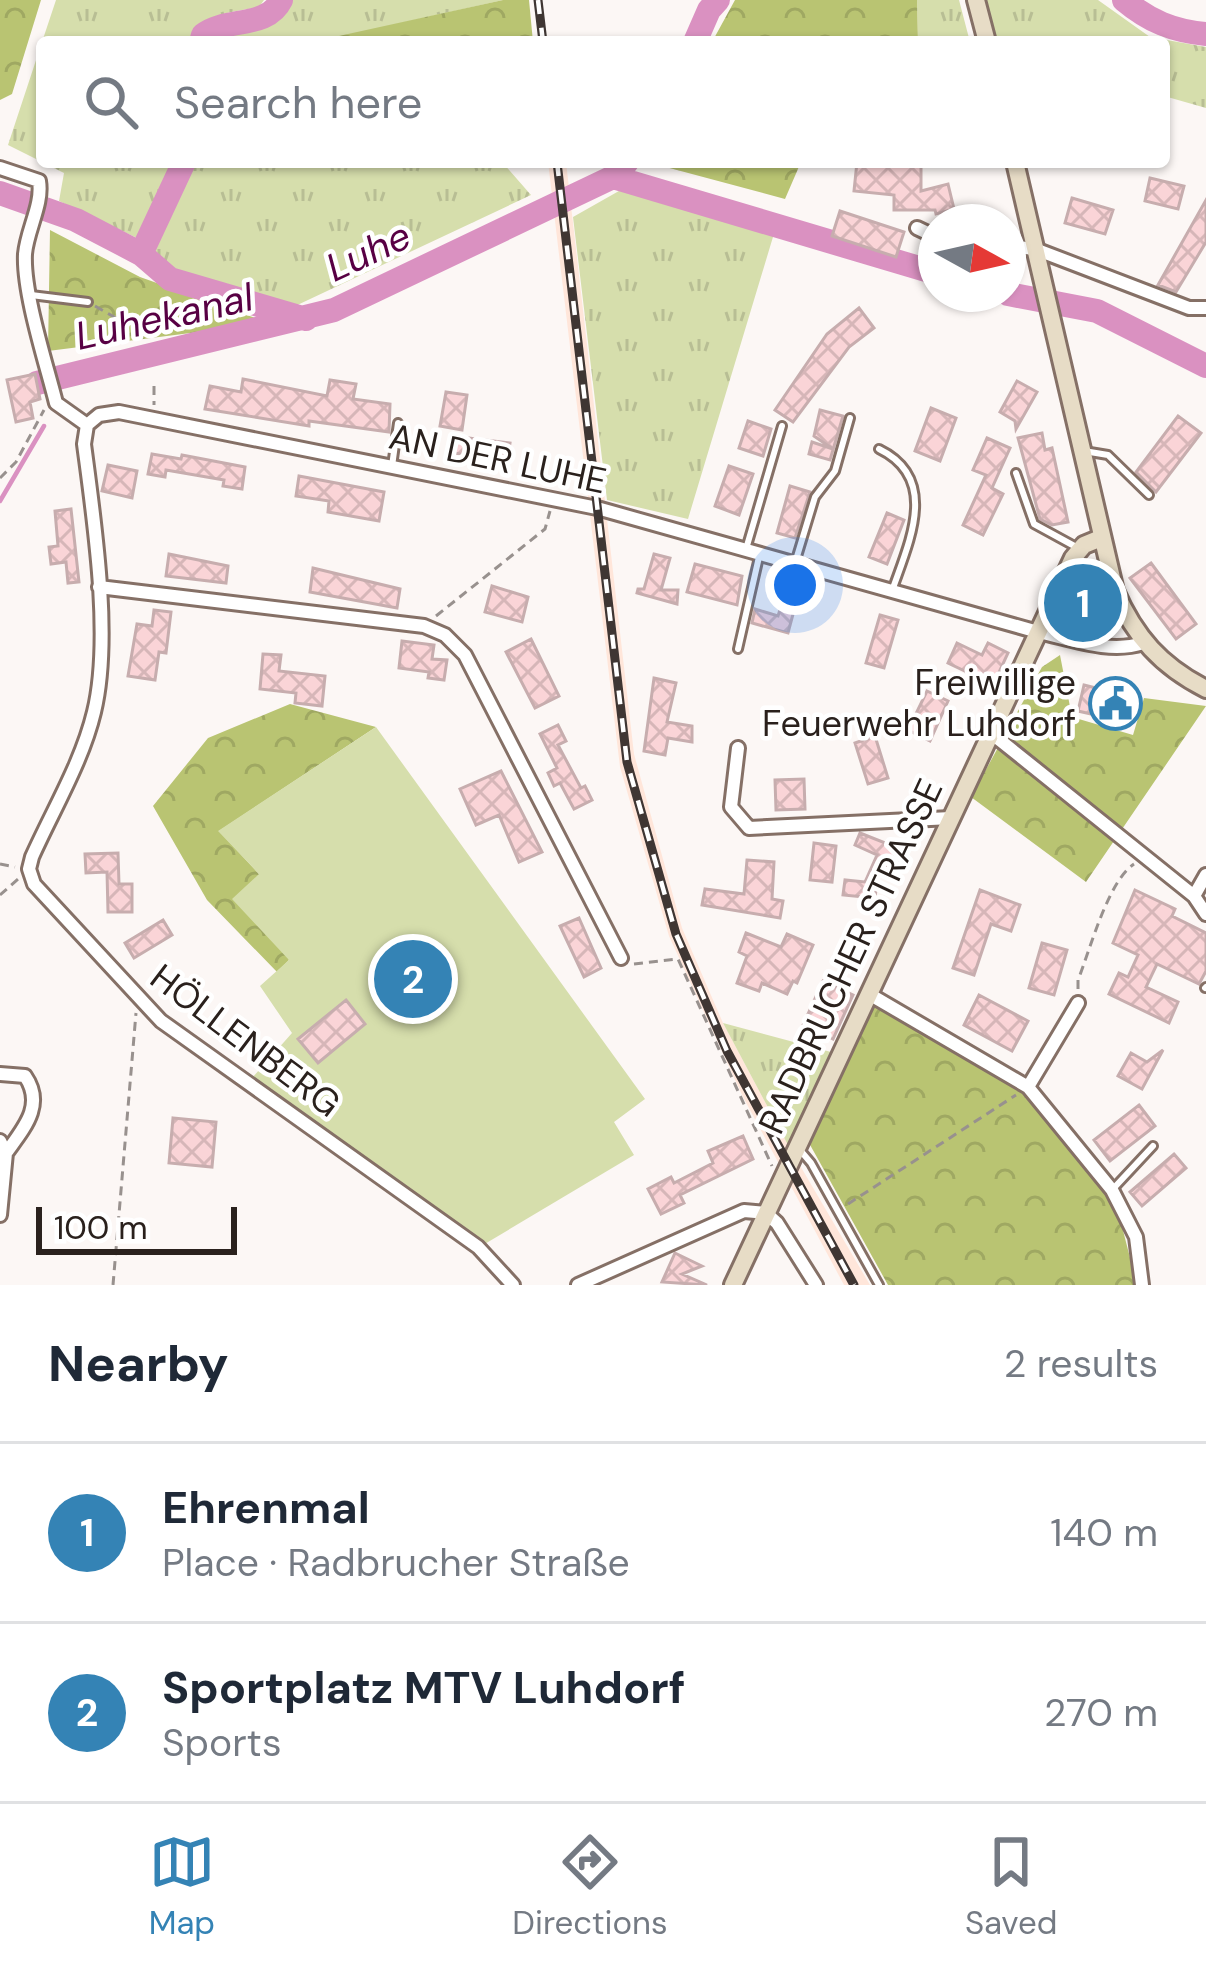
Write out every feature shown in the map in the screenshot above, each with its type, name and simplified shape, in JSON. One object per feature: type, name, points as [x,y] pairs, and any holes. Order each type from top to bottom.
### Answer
[{"type":"street","points":[[976,0],[985,36]]},
{"type":"street","points":[[0,168],[39,181],[41,190],[24,259],[56,403],[87,425],[84,444],[99,587],[94,710],[28,869]]},
{"type":"street","points":[[1016,168],[1115,591],[1143,643],[1163,664],[1206,689]]},
{"type":"street","points":[[1026,248],[1189,308],[1206,308]]},
{"type":"street","name":"AN DER LUHE","points":[[87,425],[99,415],[119,412],[554,498],[1038,632],[1125,648],[1143,643]]},
{"type":"street","points":[[1080,549],[1101,538]]},
{"type":"street","name":"RADBRUCHER STRASSE","points":[[733,1285],[1080,549]]},
{"type":"street","points":[[99,587],[424,626],[445,635],[465,655],[621,958]]},
{"type":"street","points":[[992,733],[1194,896],[1206,914]]},
{"type":"street","points":[[738,748],[731,807],[749,828],[951,818]]},
{"type":"street","name":"HÖLLENBERG","points":[[28,869],[34,884],[161,1021],[478,1247],[513,1285]]},
{"type":"street","points":[[1194,896],[1206,875]]},
{"type":"street","points":[[869,994],[1028,1087],[1112,1190],[1136,1237],[1142,1285]]},
{"type":"street","points":[[1028,1087],[1078,1003]]},
{"type":"street","points":[[0,1074],[25,1076],[33,1088],[29,1123],[3,1147],[0,1215]]},
{"type":"street","points":[[578,1285],[744,1211],[766,1213],[777,1223],[816,1285]]},
{"type":"lane","points":[[31,295],[88,302]]},
{"type":"lane","points":[[795,563],[815,496],[835,471],[850,418]]},
{"type":"lane","points":[[392,466],[398,423]]},
{"type":"lane","points":[[738,650],[753,551],[782,426]]},
{"type":"lane","points":[[879,449],[897,457],[916,496],[917,515],[892,590]]},
{"type":"lane","points":[[1081,450],[1108,455],[1149,495]]},
{"type":"lane","points":[[1016,473],[1034,524],[1080,549]]},
{"type":"lane","points":[[1112,1190],[1153,1146]]},
{"type":"lane","points":[[797,1147],[812,1163],[879,1285]]},
{"type":"path","points":[[88,302],[123,322],[123,333]]},
{"type":"path","points":[[152,418],[154,386]]},
{"type":"path","points":[[0,478],[16,462],[43,411],[56,403]]},
{"type":"path","points":[[424,626],[545,529],[554,498]]},
{"type":"path","points":[[1078,1003],[1078,980],[1111,899],[1124,871],[1145,856]]},
{"type":"path","points":[[0,864],[28,869]]},
{"type":"path","points":[[0,896],[28,869]]},
{"type":"path","points":[[621,958],[638,966],[678,959],[780,1184]]},
{"type":"path","points":[[112,1285],[137,999]]},
{"type":"path","points":[[836,1208],[1028,1087]]},
{"type":"shaded area","points":[[549,168],[567,168],[634,754],[682,928],[723,1023],[870,1285],[844,1285],[743,1097],[669,936],[620,767]]},
{"type":"green space","points":[[0,0],[41,0],[12,94],[0,100]]},
{"type":"green space","points":[[56,0],[264,0],[259,7],[211,19],[196,36],[44,36]]},
{"type":"green space","points":[[288,0],[503,0],[344,36],[212,36],[216,31],[271,20]]},
{"type":"green space","points":[[503,0],[529,0],[532,36],[339,36]]},
{"type":"green space","points":[[735,0],[917,0],[918,36],[715,36]]},
{"type":"green space","points":[[917,0],[959,0],[968,36],[918,36]]},
{"type":"green space","points":[[986,0],[1098,0],[1149,36],[995,36]]},
{"type":"green space","points":[[1170,41],[1206,47],[1206,108],[1170,98]]},
{"type":"green space","points":[[36,60],[36,159],[8,145]]},
{"type":"green space","points":[[54,168],[169,168],[139,239],[59,201],[64,173]]},
{"type":"green space","points":[[188,168],[507,168],[531,195],[291,308],[228,284],[181,275],[160,265],[150,247]]},
{"type":"green space","points":[[669,168],[798,168],[785,199]]},
{"type":"green space","points":[[626,187],[776,227],[688,519],[607,500],[573,217]]},
{"type":"green space","points":[[50,230],[140,277],[269,323],[48,351]]},
{"type":"green space","points":[[1060,655],[1072,717],[1133,735],[1144,698],[1206,706],[1086,882],[971,797],[1042,667]]},
{"type":"green space","points":[[290,704],[376,727],[219,831],[259,874],[289,960],[277,972],[207,900],[153,806],[208,738]]},
{"type":"green space","points":[[376,727],[645,1099],[614,1122],[634,1155],[483,1245],[251,1079],[292,1033],[260,986],[289,960],[232,899],[259,874],[218,831]]},
{"type":"green space","points":[[872,1000],[1022,1088],[1116,1203],[1137,1285],[888,1285],[809,1143]]},
{"type":"green space","points":[[723,1023],[831,1052],[788,1145]]},
{"type":"building","points":[[856,168],[921,168],[921,191],[948,184],[953,204],[894,210],[894,195],[854,191]]},
{"type":"building","points":[[1150,178],[1184,186],[1178,209],[1145,201]]},
{"type":"building","points":[[1072,198],[1113,210],[1105,234],[1065,223]]},
{"type":"building","points":[[1206,200],[1206,242],[1176,292],[1158,285]]},
{"type":"building","points":[[840,211],[904,232],[896,257],[832,236]]},
{"type":"building","points":[[859,308],[874,328],[849,347],[793,422],[775,410],[827,334]]},
{"type":"building","points":[[35,374],[40,399],[30,402],[33,418],[16,422],[7,380]]},
{"type":"building","points":[[243,379],[327,396],[330,380],[356,384],[353,399],[390,404],[389,432],[309,421],[309,426],[205,409],[210,386],[241,392]]},
{"type":"building","points":[[1017,381],[1037,392],[1016,429],[1015,421],[1000,412]]},
{"type":"building","points":[[446,392],[467,395],[462,430],[440,426]]},
{"type":"building","points":[[931,408],[956,418],[940,461],[915,451]]},
{"type":"building","points":[[820,410],[843,416],[830,460],[809,454],[812,442],[833,449],[814,436]]},
{"type":"building","points":[[1178,416],[1201,433],[1156,492],[1136,472]]},
{"type":"building","points":[[748,421],[771,429],[763,456],[739,448]]},
{"type":"building","points":[[1042,433],[1045,450],[1052,448],[1068,522],[1052,525],[1040,519],[1018,438]]},
{"type":"building","points":[[452,436],[510,443],[507,462],[449,452]]},
{"type":"building","points":[[987,438],[1010,448],[992,488],[1003,494],[983,535],[963,525],[986,475],[973,470]]},
{"type":"building","points":[[152,454],[245,467],[242,489],[223,486],[224,480],[166,470],[165,477],[148,474]]},
{"type":"building","points":[[108,465],[137,471],[132,498],[102,491]]},
{"type":"building","points":[[729,466],[753,474],[739,515],[715,506]]},
{"type":"building","points":[[299,476],[384,492],[379,521],[328,512],[329,501],[296,496]]},
{"type":"building","points":[[790,486],[810,492],[795,538],[777,533]]},
{"type":"building","points":[[71,509],[79,582],[68,583],[66,562],[51,564],[49,547],[58,546],[55,511]]},
{"type":"building","points":[[887,513],[904,520],[887,564],[869,557]]},
{"type":"building","points":[[169,554],[228,566],[226,583],[166,576]]},
{"type":"building","points":[[654,554],[670,558],[661,590],[678,590],[677,604],[637,593],[644,589]]},
{"type":"building","points":[[1151,563],[1196,624],[1176,639],[1130,578]]},
{"type":"building","points":[[695,564],[742,576],[737,605],[687,592]]},
{"type":"building","points":[[313,568],[400,589],[397,608],[310,592]]},
{"type":"building","points":[[492,586],[528,597],[522,622],[485,612]]},
{"type":"building","points":[[783,600],[796,603],[788,633],[752,623],[755,609],[778,616]]},
{"type":"building","points":[[154,610],[171,612],[166,653],[159,652],[155,680],[128,676],[137,624],[152,626]]},
{"type":"building","points":[[880,615],[898,620],[884,668],[866,663]]},
{"type":"building","points":[[531,639],[559,696],[535,708],[506,652]]},
{"type":"building","points":[[402,641],[434,645],[432,659],[447,660],[444,680],[428,678],[429,672],[399,668]]},
{"type":"building","points":[[957,643],[982,655],[988,643],[1008,653],[989,694],[969,685],[973,675],[948,663]]},
{"type":"building","points":[[263,654],[281,655],[279,671],[325,676],[322,706],[295,703],[296,693],[260,689]]},
{"type":"building","points":[[654,678],[676,683],[667,722],[692,726],[692,742],[668,738],[665,755],[644,751]]},
{"type":"building","points":[[1084,685],[1128,696],[1122,721],[1078,711]]},
{"type":"building","points":[[927,691],[948,701],[930,741],[908,730]]},
{"type":"building","points":[[558,725],[566,741],[558,745],[592,800],[574,809],[560,783],[554,786],[548,773],[557,768],[540,734]]},
{"type":"building","points":[[875,736],[888,778],[868,784],[855,743]]},
{"type":"building","points":[[501,771],[542,852],[519,862],[499,815],[476,825],[460,789]]},
{"type":"building","points":[[804,779],[805,809],[776,810],[775,780]]},
{"type":"building","points":[[860,833],[898,848],[885,875],[878,872],[875,898],[843,895],[845,880],[865,882],[877,855],[855,845]]},
{"type":"building","points":[[814,843],[836,846],[832,882],[810,880]]},
{"type":"building","points":[[118,853],[119,884],[132,884],[132,912],[108,912],[107,872],[86,873],[85,854]]},
{"type":"building","points":[[747,860],[774,862],[772,899],[783,901],[780,918],[702,905],[705,889],[744,894]]},
{"type":"building","points":[[980,890],[1020,905],[1011,931],[991,924],[974,975],[953,968]]},
{"type":"building","points":[[1135,890],[1175,909],[1172,916],[1206,933],[1206,971],[1199,984],[1157,964],[1146,987],[1178,1002],[1169,1023],[1109,994],[1119,973],[1128,977],[1138,955],[1113,943]]},
{"type":"building","points":[[579,918],[601,968],[584,977],[560,926]]},
{"type":"building","points":[[163,920],[172,935],[134,958],[125,943]]},
{"type":"building","points":[[746,933],[781,947],[787,934],[813,945],[797,983],[793,981],[787,994],[762,983],[759,991],[737,983],[747,956],[739,952]]},
{"type":"building","points":[[1042,943],[1067,950],[1054,995],[1029,988]]},
{"type":"building","points":[[823,981],[853,995],[833,1039],[803,1025]]},
{"type":"building","points":[[979,995],[1028,1021],[1012,1051],[964,1025]]},
{"type":"building","points":[[346,1000],[365,1024],[318,1063],[298,1039]]},
{"type":"building","points":[[1163,1050],[1142,1089],[1118,1076],[1131,1053],[1147,1062]]},
{"type":"building","points":[[1139,1105],[1155,1126],[1110,1161],[1094,1140]]},
{"type":"building","points":[[173,1118],[216,1122],[212,1167],[169,1163]]},
{"type":"building","points":[[743,1136],[753,1159],[680,1195],[684,1203],[661,1214],[648,1189],[671,1177],[674,1183],[713,1163],[708,1151]]},
{"type":"building","points":[[1174,1154],[1186,1168],[1142,1206],[1130,1192]]},
{"type":"building","points":[[675,1253],[702,1266],[682,1274],[707,1285],[662,1282]]},
{"type":"waterway","points":[[203,36],[266,15],[281,0]]},
{"type":"waterway","name":"Luhe","points":[[698,36],[718,0]]},
{"type":"waterway","name":"Luhe","points":[[1124,0],[1162,24],[1206,34]]},
{"type":"waterway","points":[[141,254],[181,168]]},
{"type":"waterway","name":"Luhe","points":[[37,383],[334,310],[613,177],[621,168]]},
{"type":"waterway","points":[[613,177],[918,268]]},
{"type":"waterway","name":"Luhe","points":[[0,193],[76,220],[141,254],[170,279],[306,319]]},
{"type":"waterway","points":[[1026,297],[1097,311],[1206,366]]},
{"type":"waterway","points":[[0,501],[44,426]]},
{"type":"railway","points":[[538,0],[542,36]]},
{"type":"railway","points":[[558,168],[627,762],[676,934],[727,1051],[854,1285]]},
{"type":"place","name":"Ehrenmal","points":[[1083,603]]},
{"type":"place","name":"Freiwillige Feuerwehr Luhdorf","points":[[1115,703]]},
{"type":"place","name":"Sportplatz MTV Luhdorf","points":[[413,979]]},
{"type":"water label","name":"Luhekanal","points":[[164,316]]}]
